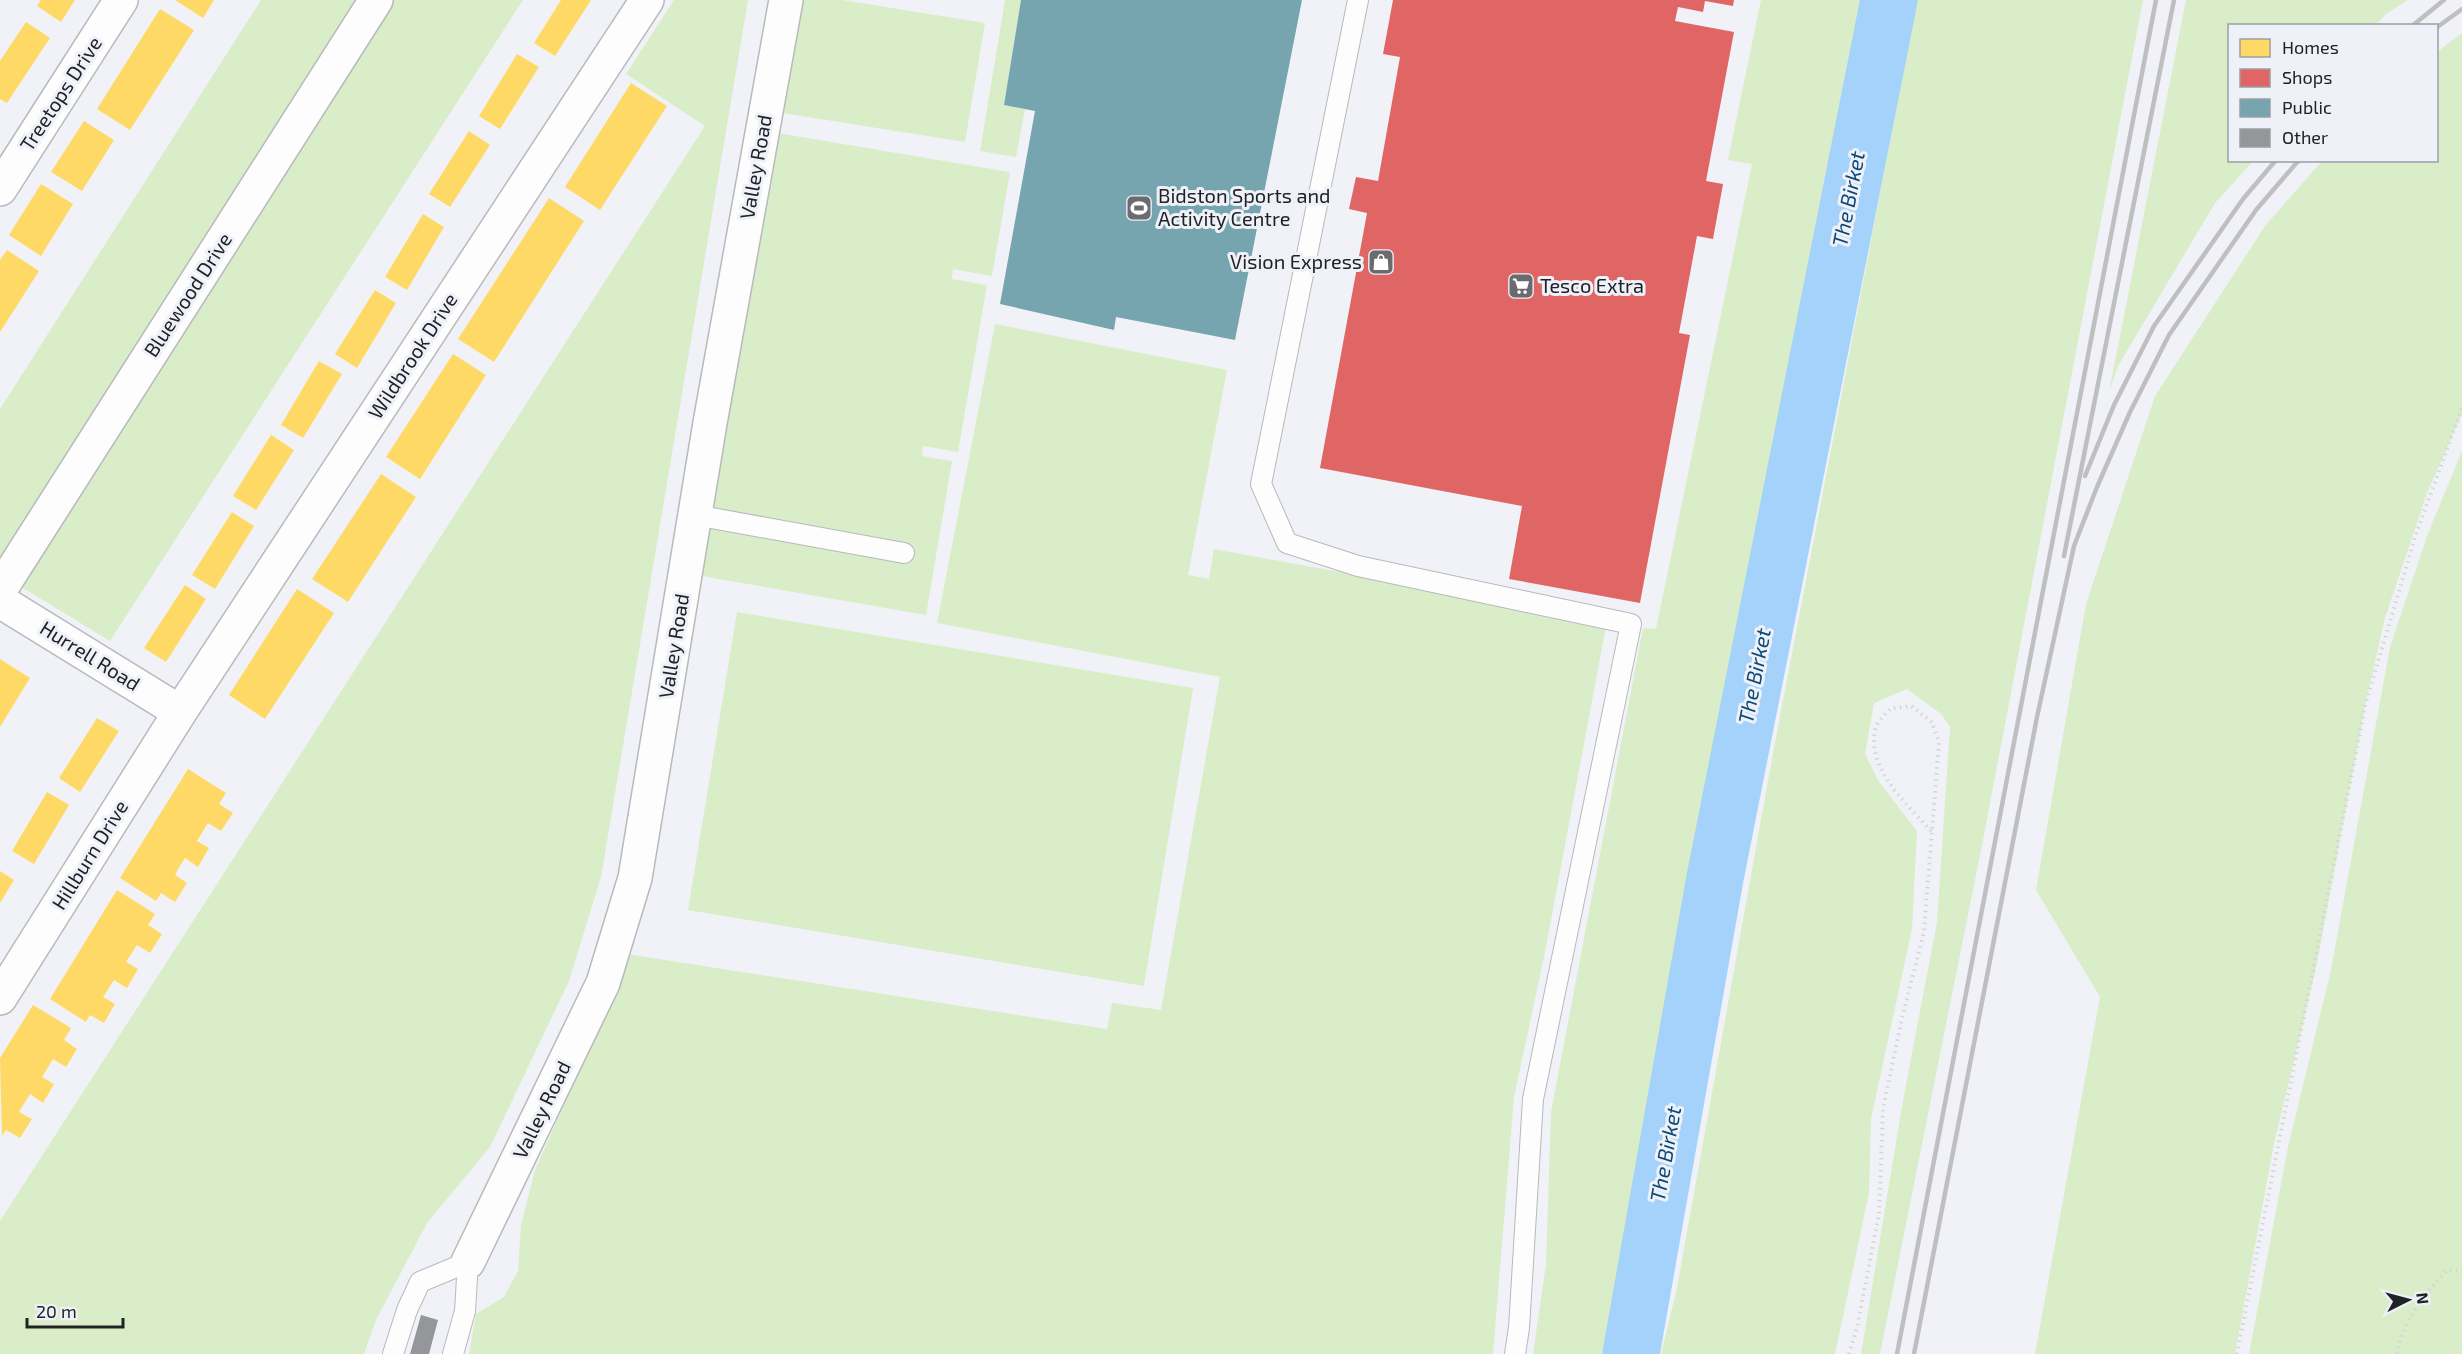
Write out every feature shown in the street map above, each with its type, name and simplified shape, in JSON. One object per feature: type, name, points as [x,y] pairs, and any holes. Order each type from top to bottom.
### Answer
[{"type":"street","name":"Treetops Drive","points":[[0,189],[121,0]]},
{"type":"street","name":"Bluewood Drive","points":[[0,590],[376,0]]},
{"type":"street","name":"Wildbrook Drive","points":[[180,712],[647,0]]},
{"type":"street","name":"Valley Road","points":[[468,1262],[603,983],[632,888],[786,0]]},
{"type":"street","name":"Hurrell Road","points":[[0,601],[180,712]]},
{"type":"street","name":"Hillburn Drive","points":[[0,998],[180,712]]},
{"type":"lane","points":[[1358,0],[1261,484],[1287,543],[1358,566],[1631,624],[1533,1099],[1519,1328],[1515,1354]]},
{"type":"lane","points":[[695,515],[904,553]]},
{"type":"lane","points":[[393,1354],[407,1310],[420,1282],[468,1262],[465,1311],[453,1354]]},
{"type":"path","points":[[2237,1354],[2366,702],[2415,537],[2462,408]]},
{"type":"path","points":[[1849,1354],[1857,1328],[1879,1214],[1883,1109],[1902,1018],[1924,932],[1933,833],[1939,743],[1932,722],[1911,706],[1890,709],[1876,726],[1874,752],[1889,782],[1933,833]]},
{"type":"path","points":[[2397,1354],[2400,1335],[2420,1300],[2447,1270],[2462,1271]]},
{"type":"green space","points":[[261,0],[523,0],[110,641],[0,574],[0,409]]},
{"type":"green space","points":[[674,0],[748,0],[601,877],[569,981],[490,1147],[427,1223],[376,1320],[364,1354],[0,1354],[0,1221],[705,126],[626,74]]},
{"type":"green space","points":[[802,0],[842,0],[985,23],[965,142],[783,113]]},
{"type":"green space","points":[[1005,0],[1021,0],[1004,105],[1025,109],[1016,157],[980,151]]},
{"type":"green space","points":[[1761,0],[1880,0],[1741,700],[1620,1354],[1533,1354],[1546,1264],[1551,1112],[1643,628],[1656,629],[1752,164],[1728,160]]},
{"type":"green space","points":[[1917,0],[2143,0],[1983,840],[1880,1354],[1861,1354],[1902,1106],[1937,922],[1950,727],[1941,714],[1907,689],[1874,703],[1865,754],[1879,782],[1917,831],[1912,929],[1871,1119],[1869,1193],[1835,1354],[1661,1354],[1677,1288],[1773,753]]},
{"type":"green space","points":[[2186,0],[2408,0],[2386,14],[2377,24],[2228,24],[2228,162],[2252,162],[2215,203],[2118,366],[2109,392]]},
{"type":"green space","points":[[2462,33],[2462,414],[2427,493],[2385,618],[2365,706],[2316,968],[2274,1144],[2235,1354],[2035,1354],[2100,997],[2036,890],[2086,604],[2155,396],[2265,226],[2321,162],[2438,162],[2438,51]]},
{"type":"green space","points":[[777,133],[1010,172],[992,276],[953,269],[952,279],[987,285],[958,452],[923,446],[922,456],[952,461],[926,615],[702,576]]},
{"type":"green space","points":[[995,324],[1227,370],[1188,575],[1209,579],[1214,549],[1607,621],[1545,952],[1514,1097],[1493,1354],[469,1354],[476,1314],[504,1297],[518,1271],[521,1225],[535,1170],[612,997],[627,954],[1107,1029],[1112,1003],[1161,1010],[1220,677],[937,623]]},
{"type":"green space","points":[[2462,451],[2462,1354],[2249,1354],[2288,1147],[2331,970],[2390,647],[2427,536]]},
{"type":"green space","points":[[737,612],[1193,688],[1144,986],[688,910]]},
{"type":"building: Homes","points":[[41,0],[75,0],[61,22],[37,6]]},
{"type":"building: Homes","points":[[175,0],[214,0],[203,18]]},
{"type":"building: Homes","points":[[561,0],[591,0],[555,56],[534,43]]},
{"type":"building: Homes","points":[[160,9],[194,30],[130,130],[97,109]]},
{"type":"building: Homes","points":[[26,22],[50,38],[7,103],[0,99],[0,61]]},
{"type":"building: Homes","points":[[517,54],[539,67],[500,129],[479,116]]},
{"type":"building: Homes","points":[[631,83],[667,106],[600,210],[565,187]]},
{"type":"building: Homes","points":[[84,121],[114,140],[82,191],[51,172]]},
{"type":"building: Homes","points":[[469,131],[490,145],[450,207],[429,194]]},
{"type":"building: Homes","points":[[41,184],[73,204],[41,256],[9,235]]},
{"type":"building: Homes","points":[[549,198],[584,221],[494,362],[458,339]]},
{"type":"building: Homes","points":[[423,214],[444,227],[407,290],[385,277]]},
{"type":"building: Homes","points":[[7,250],[39,271],[0,332],[0,260]]},
{"type":"building: Homes","points":[[375,290],[396,303],[357,368],[335,354]]},
{"type":"building: Homes","points":[[453,354],[486,375],[420,479],[386,457]]},
{"type":"building: Homes","points":[[319,361],[342,374],[303,438],[281,425]]},
{"type":"building: Homes","points":[[271,435],[294,450],[256,510],[233,496]]},
{"type":"building: Homes","points":[[381,474],[416,497],[348,602],[312,579]]},
{"type":"building: Homes","points":[[232,512],[254,526],[215,589],[192,575]]},
{"type":"building: Homes","points":[[185,585],[206,599],[166,662],[144,648]]},
{"type":"building: Homes","points":[[297,589],[334,613],[265,719],[229,695]]},
{"type":"building: Homes","points":[[0,659],[30,678],[0,727]]},
{"type":"building: Homes","points":[[97,718],[119,731],[80,792],[59,778]]},
{"type":"building: Homes","points":[[188,769],[226,793],[219,804],[233,813],[221,831],[208,823],[197,841],[209,848],[198,867],[185,858],[175,875],[187,883],[175,902],[161,893],[156,901],[120,878]]},
{"type":"building: Homes","points":[[47,792],[69,805],[34,864],[12,851]]},
{"type":"building: Homes","points":[[0,871],[14,880],[0,903]]},
{"type":"building: Homes","points":[[117,890],[155,914],[148,925],[162,934],[150,953],[137,945],[126,962],[138,969],[127,988],[114,980],[103,997],[115,1004],[104,1023],[90,1015],[86,1022],[50,999]]},
{"type":"building: Homes","points":[[33,1005],[71,1028],[64,1040],[77,1049],[66,1067],[53,1059],[42,1077],[54,1084],[43,1103],[30,1094],[19,1112],[32,1119],[20,1138],[6,1130],[2,1136],[0,1058]]},
{"type":"building: Shops","name":"Tesco Extra","points":[[1393,0],[1734,0],[1733,6],[1705,1],[1703,12],[1678,7],[1675,21],[1734,32],[1706,181],[1723,184],[1713,239],[1697,236],[1679,333],[1690,335],[1640,603],[1509,579],[1522,506],[1320,468],[1367,213],[1349,209],[1356,177],[1378,181],[1400,57],[1383,54]]},
{"type":"building: Public","name":"Bidston Sports and Activity Centre","points":[[1021,0],[1302,0],[1235,340],[1116,317],[1114,330],[1000,304],[1035,111],[1004,105]]},
{"type":"building: Other","points":[[421,1315],[438,1320],[429,1354],[410,1354]]},
{"type":"waterway","name":"The Birket","points":[[1631,1354],[1715,878],[1889,0]]},
{"type":"railway","points":[[1897,1354],[2156,0]]},
{"type":"railway","points":[[2064,556],[2174,0]]},
{"type":"railway","points":[[2414,24],[2444,0]]},
{"type":"railway","points":[[2438,27],[2462,9]]},
{"type":"railway","points":[[2085,476],[2114,405],[2154,326],[2243,199],[2274,162]]},
{"type":"railway","points":[[1914,1354],[2037,717],[2074,546],[2130,412],[2169,335],[2256,210],[2297,162]]},
{"type":"place","name":"Bidston Sports and Activity Centre","points":[[1139,208]]},
{"type":"place","name":"Vision Express","points":[[1381,262]]},
{"type":"place","name":"Tesco Extra","points":[[1521,286]]}]
